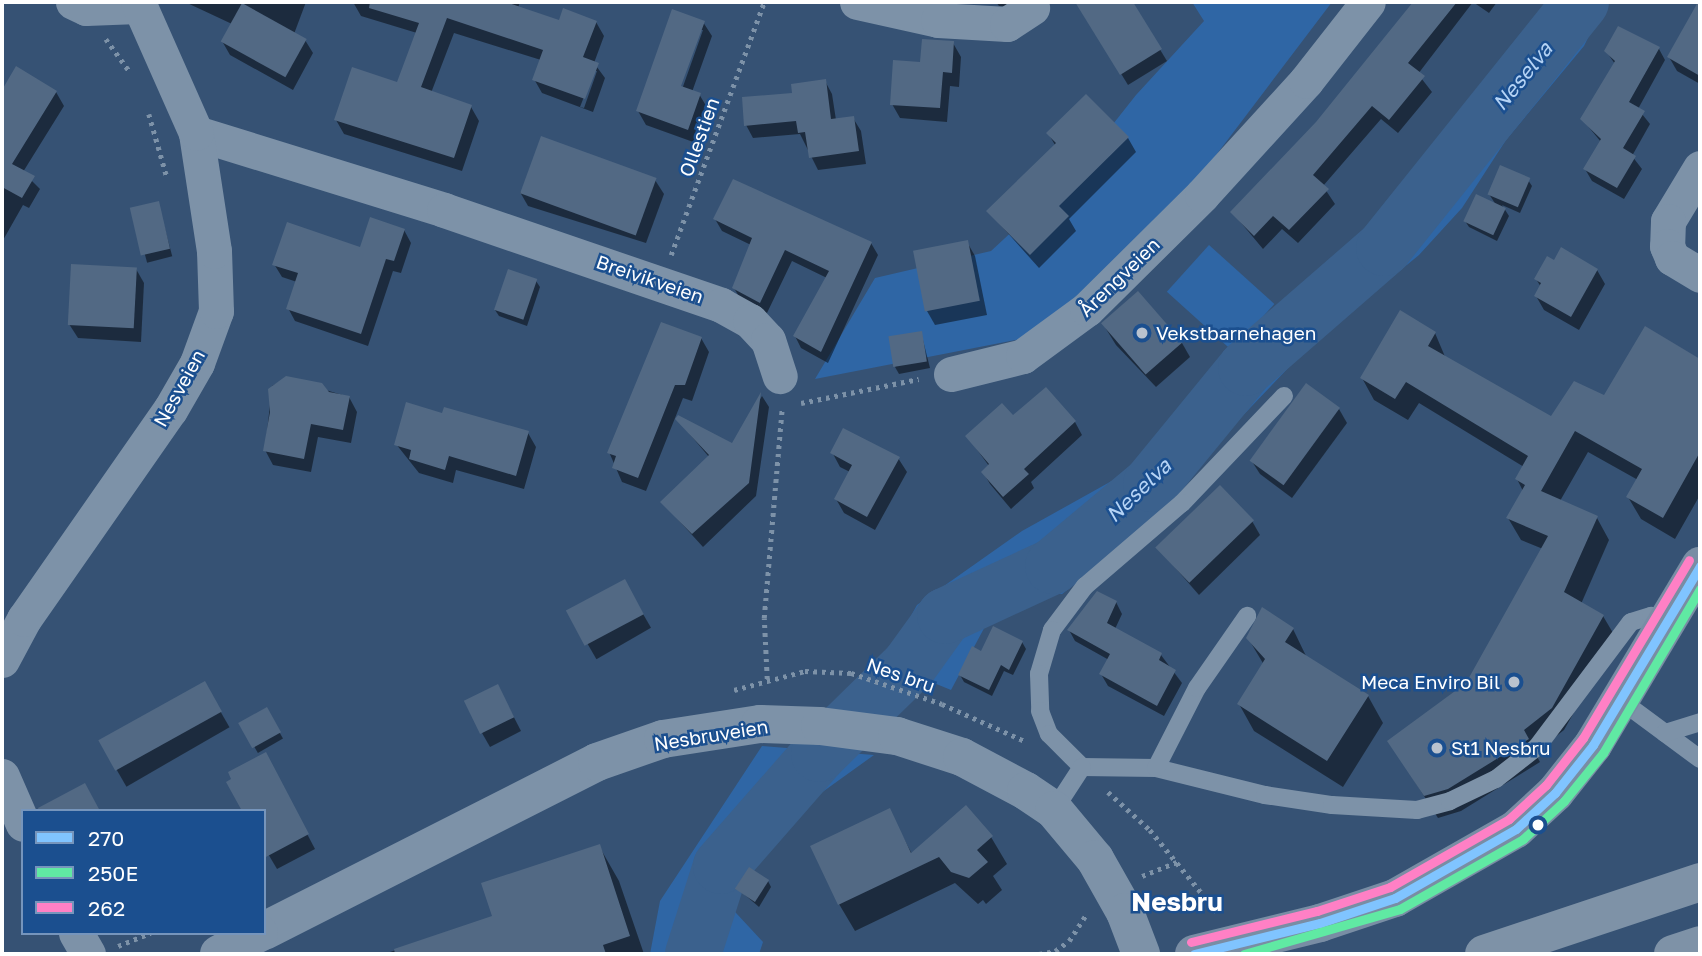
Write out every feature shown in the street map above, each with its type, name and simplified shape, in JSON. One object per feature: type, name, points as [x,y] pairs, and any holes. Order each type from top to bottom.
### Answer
[{"type":"highway","points":[[1483,954],[1700,882]]},
{"type":"highway","points":[[1673,954],[1700,945]]},
{"type":"main road","points":[[1194,954],[1357,912],[1414,889],[1494,845],[1555,793],[1623,702],[1700,566]]},
{"type":"street","points":[[858,2],[938,20],[1007,24],[1032,8]]},
{"type":"street","name":"Årengveien","points":[[951,374],[1023,356],[1087,309],[1202,195],[1306,81],[1368,2]]},
{"type":"street","points":[[80,5],[138,4]]},
{"type":"street","name":"Nesveien","points":[[2,660],[24,620],[170,410],[197,363],[216,311],[214,251],[196,134],[138,4]]},
{"type":"street","name":"Breivikveien","points":[[196,134],[662,282],[750,321],[768,340],[781,392]]},
{"type":"street","points":[[1700,168],[1668,221],[1667,246],[1672,258],[1700,275]]},
{"type":"street","name":"Nesbruveien","points":[[266,930],[597,762],[663,739],[760,724],[820,726],[897,736],[962,757],[1054,810],[1095,859],[1125,912],[1141,954]]},
{"type":"street","points":[[2,776],[21,819]]},
{"type":"street","points":[[78,935],[98,952]]},
{"type":"street","points":[[219,954],[255,935]]},
{"type":"lane","points":[[1284,396],[1182,503],[1085,586],[1052,630],[1039,674],[1040,711],[1049,734],[1082,766],[1156,768],[1265,795],[1332,806],[1398,812],[1450,801],[1496,779],[1537,747],[1631,622],[1651,616],[1668,623]]},
{"type":"lane","points":[[1156,768],[1197,688],[1247,616]]},
{"type":"lane","points":[[1623,702],[1700,759]]},
{"type":"lane","points":[[1665,733],[1700,722]]},
{"type":"lane","points":[[1054,810],[1082,766]]},
{"type":"path","name":"Ollestien","points":[[662,282],[764,2]]},
{"type":"path","points":[[80,5],[135,82]]},
{"type":"path","points":[[145,102],[171,191]]},
{"type":"path","points":[[781,392],[855,390],[951,374]]},
{"type":"path","name":"Nes bru","points":[[781,392],[764,618],[767,679],[805,671],[851,673],[942,704],[1031,744]]},
{"type":"path","points":[[1082,766],[1177,862],[1214,905],[1220,919]]},
{"type":"path","points":[[1140,877],[1177,862]]},
{"type":"path","points":[[1039,954],[1069,941],[1083,923],[1087,905]]},
{"type":"path","points":[[98,952],[145,935]]},
{"type":"shaded area","points":[[1192,2],[1332,2],[1157,233],[1031,337],[815,379],[875,278],[991,251],[1072,176],[1136,95],[1204,21]]},
{"type":"shaded area","points":[[1556,2],[1604,5],[1584,46],[1506,140],[1462,208],[1419,255],[1312,343],[1100,565],[1062,594],[1045,593],[989,619],[951,690],[885,663],[917,605],[1022,531],[1135,468],[1179,427],[1235,352],[1354,248]]},
{"type":"shaded area","points":[[1209,245],[1274,304],[1232,351],[1167,292]]},
{"type":"shaded area","points":[[762,746],[874,755],[796,811],[739,868],[724,900],[763,942],[759,954],[650,954],[660,901]]},
{"type":"building","points":[[370,2],[506,2],[559,20],[563,8],[597,21],[583,57],[599,63],[585,99],[532,80],[543,50],[447,18],[421,87],[472,105],[454,158],[334,120],[352,67],[397,82],[419,23],[369,8]]},
{"type":"building","points":[[1075,2],[1133,2],[1162,49],[1120,75]]},
{"type":"building","points":[[1413,2],[1457,2],[1408,63],[1425,76],[1389,120],[1372,106],[1313,175],[1329,189],[1289,230],[1273,216],[1254,236],[1230,212],[1316,122]]},
{"type":"building","points":[[1700,2],[1700,76],[1667,57]]},
{"type":"building","points":[[242,3],[307,39],[285,77],[221,41]]},
{"type":"building","points":[[672,9],[705,21],[681,86],[701,93],[688,130],[636,111]]},
{"type":"building","points":[[1618,26],[1660,47],[1629,102],[1645,111],[1623,148],[1636,156],[1617,188],[1583,169],[1601,139],[1580,119],[1615,61],[1604,51]]},
{"type":"building","points":[[922,39],[954,41],[952,73],[943,72],[940,108],[890,105],[893,60],[920,62]]},
{"type":"building","points":[[16,66],[57,91],[12,164],[35,176],[22,198],[2,187],[2,90]]},
{"type":"building","points":[[826,79],[831,119],[854,116],[859,151],[809,158],[805,132],[798,133],[796,121],[744,126],[742,97],[792,93],[791,84]]},
{"type":"building","points":[[1086,94],[1129,137],[1059,206],[1069,216],[1030,255],[986,211],[1056,143],[1046,133]]},
{"type":"building","points":[[541,136],[657,178],[636,235],[520,193]]},
{"type":"building","points":[[1500,165],[1530,178],[1518,207],[1487,194]]},
{"type":"building","points":[[733,179],[872,242],[821,352],[793,336],[829,271],[785,250],[760,303],[732,288],[752,238],[713,219]]},
{"type":"building","points":[[1476,194],[1506,208],[1493,235],[1463,221]]},
{"type":"building","points":[[159,201],[170,249],[141,255],[130,208]]},
{"type":"building","points":[[370,217],[405,229],[394,261],[386,259],[361,334],[286,309],[298,273],[272,265],[287,222],[360,247]]},
{"type":"building","points":[[968,240],[980,301],[925,312],[913,251]]},
{"type":"building","points":[[1561,247],[1598,269],[1571,317],[1534,296],[1541,283],[1534,279],[1547,256],[1554,260]]},
{"type":"building","points":[[71,264],[137,267],[134,328],[68,325]]},
{"type":"building","points":[[508,269],[537,279],[523,320],[494,310]]},
{"type":"building","points":[[1138,291],[1183,342],[1146,374],[1101,323]]},
{"type":"building","points":[[1400,310],[1436,332],[1428,346],[1551,416],[1574,381],[1604,395],[1645,326],[1700,359],[1700,452],[1663,518],[1626,497],[1642,469],[1575,431],[1541,491],[1598,516],[1564,592],[1604,615],[1552,708],[1524,730],[1529,739],[1448,789],[1424,796],[1387,741],[1466,683],[1548,536],[1506,518],[1525,485],[1515,479],[1528,456],[1406,382],[1395,399],[1360,378]]},
{"type":"building","points":[[661,322],[702,337],[685,385],[675,385],[638,478],[612,468],[616,456],[607,453]]},
{"type":"building","points":[[922,331],[927,362],[893,367],[888,336]]},
{"type":"building","points":[[286,376],[322,383],[329,392],[350,396],[343,430],[311,424],[304,459],[263,451],[270,412],[268,389]]},
{"type":"building","points":[[1306,383],[1340,408],[1284,485],[1250,461]]},
{"type":"building","points":[[1046,387],[1076,421],[1024,469],[1029,474],[1003,497],[981,472],[989,464],[965,436],[1002,403],[1013,415]]},
{"type":"building","points":[[761,392],[749,483],[692,534],[660,502],[709,455],[675,419],[678,415],[732,443]]},
{"type":"building","points":[[406,402],[442,413],[444,407],[529,431],[516,476],[449,456],[445,470],[409,459],[411,450],[394,445]]},
{"type":"building","points":[[843,428],[900,457],[867,517],[834,499],[852,465],[830,453]]},
{"type":"building","points":[[1220,485],[1254,520],[1189,583],[1155,548]]},
{"type":"building","points":[[625,579],[644,614],[585,646],[566,610]]},
{"type":"building","points":[[1097,591],[1117,601],[1107,623],[1162,653],[1159,660],[1176,670],[1157,706],[1099,674],[1110,654],[1067,630]]},
{"type":"building","points":[[1262,607],[1294,628],[1285,642],[1369,695],[1327,761],[1237,704],[1265,659],[1246,638]]},
{"type":"building","points":[[993,626],[1023,641],[1009,670],[1001,665],[989,690],[958,675],[972,646],[981,651]]},
{"type":"building","points":[[205,681],[222,712],[115,771],[98,740]]},
{"type":"building","points":[[498,684],[514,717],[480,734],[464,701]]},
{"type":"building","points":[[267,707],[281,732],[252,748],[238,723]]},
{"type":"building","points":[[266,752],[309,834],[266,857],[266,809],[241,809],[226,782],[231,779],[228,772]]},
{"type":"building","points":[[85,783],[99,809],[38,809]]},
{"type":"building","points":[[966,805],[993,836],[977,850],[988,862],[969,878],[951,872],[939,857],[838,905],[810,846],[890,808],[911,853]]},
{"type":"building","points":[[600,844],[630,936],[603,945],[606,954],[395,954],[394,949],[492,916],[481,883]]},
{"type":"building","points":[[749,867],[769,880],[755,902],[735,889]]},
{"type":"waterway","name":"Neselva","points":[[693,954],[721,866],[819,754],[909,666],[945,616],[1053,566],[1151,484],[1246,368],[1384,248],[1581,2]]},
{"type":"transit line","name":"262","points":[[1191,942],[1317,911],[1390,887],[1509,819],[1546,785],[1583,738],[1689,560]]},
{"type":"transit line","name":"270","points":[[1194,954],[1320,923],[1395,898],[1516,829],[1555,793],[1593,745],[1700,566]]},
{"type":"transit line","name":"250E","points":[[1244,954],[1400,909],[1523,839],[1564,801],[1603,753],[1700,589]]},
{"type":"place","name":"Vekstbarnehagen","points":[[1142,333]]},
{"type":"place","name":"Meca Enviro Bil","points":[[1514,682]]},
{"type":"place","name":"St1 Nesbru","points":[[1437,748]]},
{"type":"district","name":"Nesbru","points":[[1177,902]]}]
